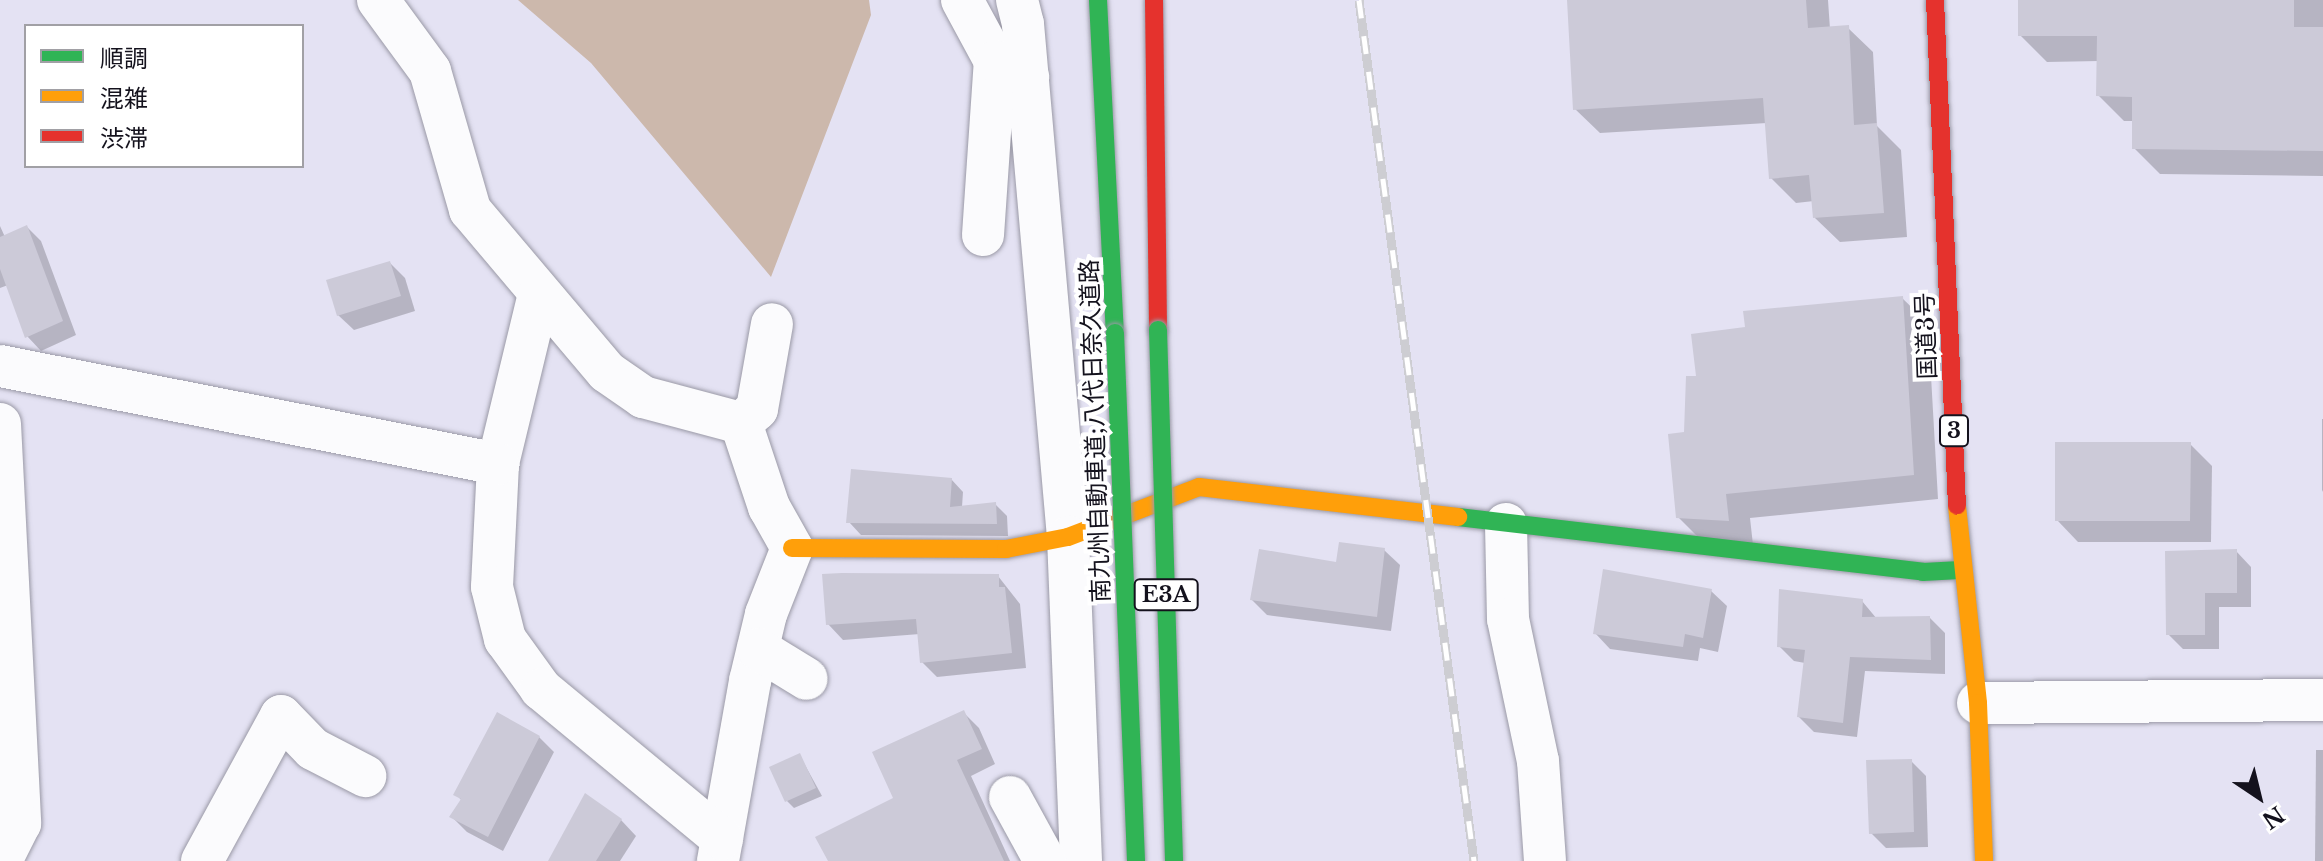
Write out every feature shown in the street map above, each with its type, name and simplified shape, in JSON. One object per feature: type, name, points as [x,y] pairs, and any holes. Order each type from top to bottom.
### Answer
[{"type":"main road","name":"南九州自動車道;八代日奈久道路","points":[[1098,0],[1136,861]]},
{"type":"main road","name":"E3A","points":[[1154,0],[1158,330],[1174,861]]},
{"type":"main road","name":"国道3号","points":[[1935,0],[1960,570],[1978,703],[1984,861]]},
{"type":"main road","points":[[792,548],[1006,549],[1068,537],[1199,487],[1923,572],[1960,570]]},
{"type":"street","points":[[378,0],[430,71],[470,210],[539,294],[607,372],[643,397],[741,423]]},
{"type":"street","points":[[962,0],[1011,69],[1068,537],[1081,861]]},
{"type":"street","points":[[983,235],[1011,69],[1017,0]]},
{"type":"street","points":[[539,294],[498,464],[492,587],[505,639],[541,689],[720,850]]},
{"type":"street","points":[[741,423],[757,409],[772,324]]},
{"type":"street","points":[[0,366],[498,464]]},
{"type":"street","points":[[720,850],[758,649],[792,548],[769,507],[741,423]]},
{"type":"street","points":[[0,424],[20,823],[1,861]]},
{"type":"street","points":[[1506,524],[1508,619],[1538,761],[1545,861]]},
{"type":"street","points":[[758,649],[807,679]]},
{"type":"street","points":[[1978,703],[2323,700]]},
{"type":"street","points":[[202,861],[281,716],[313,749],[365,776]]},
{"type":"street","points":[[1010,797],[1045,861]]},
{"type":"shaded area","points":[[518,0],[869,0],[871,15],[771,277],[591,63]]},
{"type":"building","points":[[1567,0],[1806,0],[1808,28],[1849,25],[1854,125],[1877,123],[1884,213],[1813,218],[1809,175],[1769,179],[1763,98],[1573,110]]},
{"type":"building","points":[[2018,0],[2294,0],[2294,27],[2323,27],[2323,151],[2132,149],[2132,97],[2096,96],[2097,36],[2018,36]]},
{"type":"building","points":[[27,225],[63,321],[25,338],[0,269],[0,237]]},
{"type":"building","points":[[390,261],[401,296],[337,316],[326,280]]},
{"type":"building","points":[[1903,296],[1914,475],[1726,494],[1729,521],[1676,518],[1668,434],[1684,432],[1686,376],[1696,376],[1691,334],[1745,327],[1743,311]]},
{"type":"building","points":[[2055,442],[2191,442],[2190,521],[2055,521]]},
{"type":"building","points":[[851,469],[952,478],[950,507],[996,502],[997,524],[846,523]]},
{"type":"building","points":[[1339,542],[1385,548],[1377,617],[1250,600],[1259,549],[1336,562]]},
{"type":"building","points":[[2237,549],[2237,593],[2205,593],[2205,635],[2166,635],[2165,551]]},
{"type":"building","points":[[1603,569],[1712,589],[1703,638],[1685,634],[1683,647],[1593,634]]},
{"type":"building","points":[[822,574],[999,574],[999,587],[1005,587],[1012,653],[920,663],[916,619],[826,625]]},
{"type":"building","points":[[1779,589],[1863,599],[1862,617],[1930,616],[1931,660],[1850,657],[1843,723],[1797,717],[1805,650],[1777,647]]},
{"type":"building","points":[[964,710],[982,749],[957,760],[1004,861],[828,861],[815,837],[893,798],[872,752]]},
{"type":"building","points":[[497,712],[540,736],[488,837],[449,817],[461,799],[453,795]]},
{"type":"building","points":[[800,753],[816,788],[785,802],[769,767]]},
{"type":"building","points":[[1912,759],[1914,832],[1869,834],[1866,760]]},
{"type":"building","points":[[585,793],[622,819],[596,861],[548,861]]},
{"type":"railway","points":[[1359,0],[1474,861]]},
{"type":"traffic: fast","points":[[1098,0],[1115,333]]},
{"type":"traffic: fast","points":[[1158,330],[1174,861]]},
{"type":"traffic: fast","points":[[1115,333],[1136,861]]},
{"type":"traffic: fast","points":[[1458,517],[1923,572],[1960,570]]},
{"type":"traffic: slow","points":[[792,548],[1006,549],[1068,537],[1199,487],[1458,517]]},
{"type":"traffic: slow","points":[[1957,506],[1978,703],[1984,861]]},
{"type":"traffic: jam","points":[[1154,0],[1158,330]]},
{"type":"traffic: jam","points":[[1935,0],[1957,506]]}]
